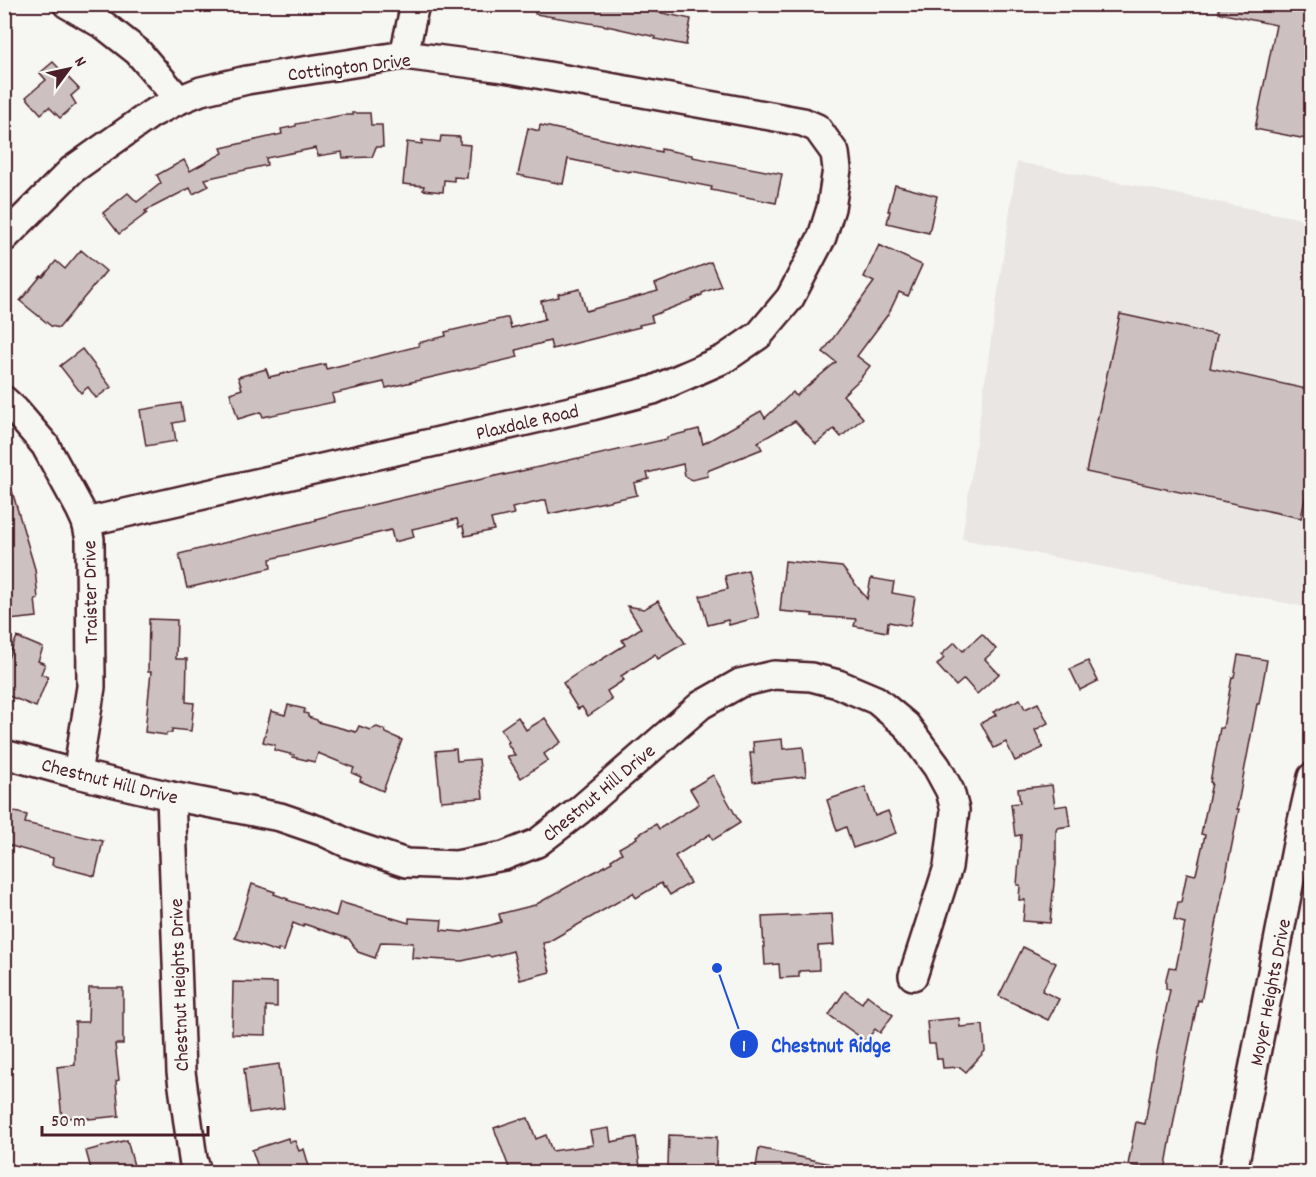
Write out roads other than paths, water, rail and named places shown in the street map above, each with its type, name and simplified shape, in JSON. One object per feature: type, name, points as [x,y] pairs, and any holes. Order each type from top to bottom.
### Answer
[{"type":"street","points":[[67,4],[105,27],[138,52],[178,100]]},
{"type":"street","points":[[404,55],[415,4]]},
{"type":"street","name":"Cottington Drive","points":[[4,238],[72,170],[151,114],[178,100],[201,91],[247,80],[404,55],[504,68],[803,122],[817,128],[834,153]]},
{"type":"street","name":"Plaxdale Road","points":[[86,522],[592,406],[653,390],[724,359],[759,335],[790,298],[822,237],[831,208],[837,169],[834,153]]},
{"type":"street","name":"Traister Drive","points":[[4,400],[45,445],[80,509],[90,539],[91,687],[76,774]]},
{"type":"street","name":"Chestnut Hill Drive","points":[[4,754],[76,774],[171,796],[280,816],[349,844],[406,863],[456,865],[504,856],[537,843],[580,810],[701,705],[730,688],[740,683],[774,675],[811,677],[838,684],[876,700],[906,725],[937,767],[950,791],[955,810],[948,867],[913,976]]},
{"type":"street","name":"Moyer Heights Drive","points":[[1233,1173],[1305,835],[1311,777]]},
{"type":"street","name":"Chestnut Heights Drive","points":[[171,796],[181,1072],[197,1173]]},
{"type":"place","name":"Chestnut Ridge","points":[[717,968]]}]
